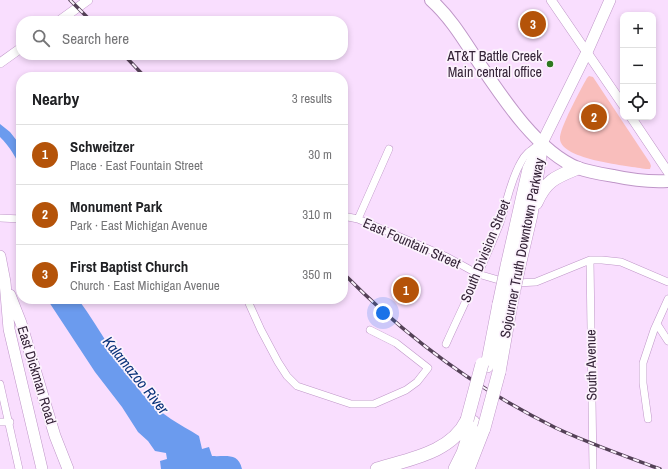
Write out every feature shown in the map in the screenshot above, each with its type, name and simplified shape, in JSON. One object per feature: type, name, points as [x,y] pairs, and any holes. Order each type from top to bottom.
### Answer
[{"type":"highway","points":[[431,0],[449,18],[508,104],[542,143],[557,156],[578,168],[629,179],[656,182],[668,181]]},
{"type":"highway","name":"Sojourner Truth Downtown Parkway","points":[[513,266],[531,215],[542,143]]},
{"type":"highway","name":"Sojourner Truth Downtown Parkway","points":[[468,469],[484,365],[490,352],[505,304],[513,266],[529,169],[542,143]]},
{"type":"highway","points":[[531,215],[541,192],[547,184],[578,168]]},
{"type":"highway","name":"Sojourner Truth Downtown Parkway","points":[[455,469],[499,372],[505,304]]},
{"type":"highway","points":[[377,469],[447,444],[461,430],[475,423]]},
{"type":"main road","points":[[542,143],[587,52],[610,0]]},
{"type":"main road","name":"East Dickman Road","points":[[0,256],[5,282],[9,329],[42,469]]},
{"type":"main road","name":"East Dickman Road","points":[[5,282],[21,324],[55,436],[68,469]]},
{"type":"street","points":[[66,16],[88,0]]},
{"type":"street","points":[[551,0],[620,101]]},
{"type":"street","points":[[0,63],[16,52]]},
{"type":"street","points":[[633,120],[668,172]]},
{"type":"street","name":"South Division Street","points":[[446,344],[500,223],[511,182],[527,152],[542,143]]},
{"type":"street","points":[[358,219],[389,149]]},
{"type":"street","name":"East Fountain Street","points":[[348,217],[358,219],[447,257],[478,274],[502,281],[517,283],[536,282],[590,260]]},
{"type":"street","points":[[0,218],[16,219]]},
{"type":"street","points":[[590,260],[621,262],[668,282]]},
{"type":"street","name":"South Avenue","points":[[590,260],[593,469]]},
{"type":"street","points":[[648,419],[643,383],[643,363],[668,299]]},
{"type":"street","points":[[248,304],[278,362],[287,376],[297,386],[351,404],[374,404],[406,390],[417,382],[428,368],[396,342],[370,330]]},
{"type":"street","points":[[657,324],[668,341]]},
{"type":"street","points":[[0,384],[10,422],[19,469]]},
{"type":"street","points":[[0,422],[10,422]]},
{"type":"shaded area","points":[[589,76],[593,77],[620,118],[620,120],[622,120],[650,163],[650,169],[597,161],[583,157],[563,146],[560,139],[563,127]]},
{"type":"water","points":[[0,124],[10,132],[16,140],[16,160],[13,153],[0,137]]},
{"type":"water","points":[[50,304],[81,304],[119,362],[146,398],[171,419],[199,436],[202,449],[209,447],[212,456],[231,456],[238,460],[242,469],[161,469],[160,461],[167,459],[166,453],[155,451],[148,441],[138,432],[122,407],[95,372]]},
{"type":"railway","points":[[70,0],[86,16]]},
{"type":"railway","points":[[129,60],[140,72]]},
{"type":"railway","points":[[348,278],[391,318],[443,360],[498,396],[526,413],[569,434],[660,469]]},
{"type":"place","name":"First Baptist Church","points":[[533,24]]},
{"type":"place","name":"AT&T Battle Creek Main central office","points":[[550,64]]},
{"type":"place","name":"Monument Park","points":[[594,117]]},
{"type":"place","name":"Schweitzer","points":[[406,290]]},
{"type":"water label","name":"Kalamazoo River","points":[[136,375]]}]
